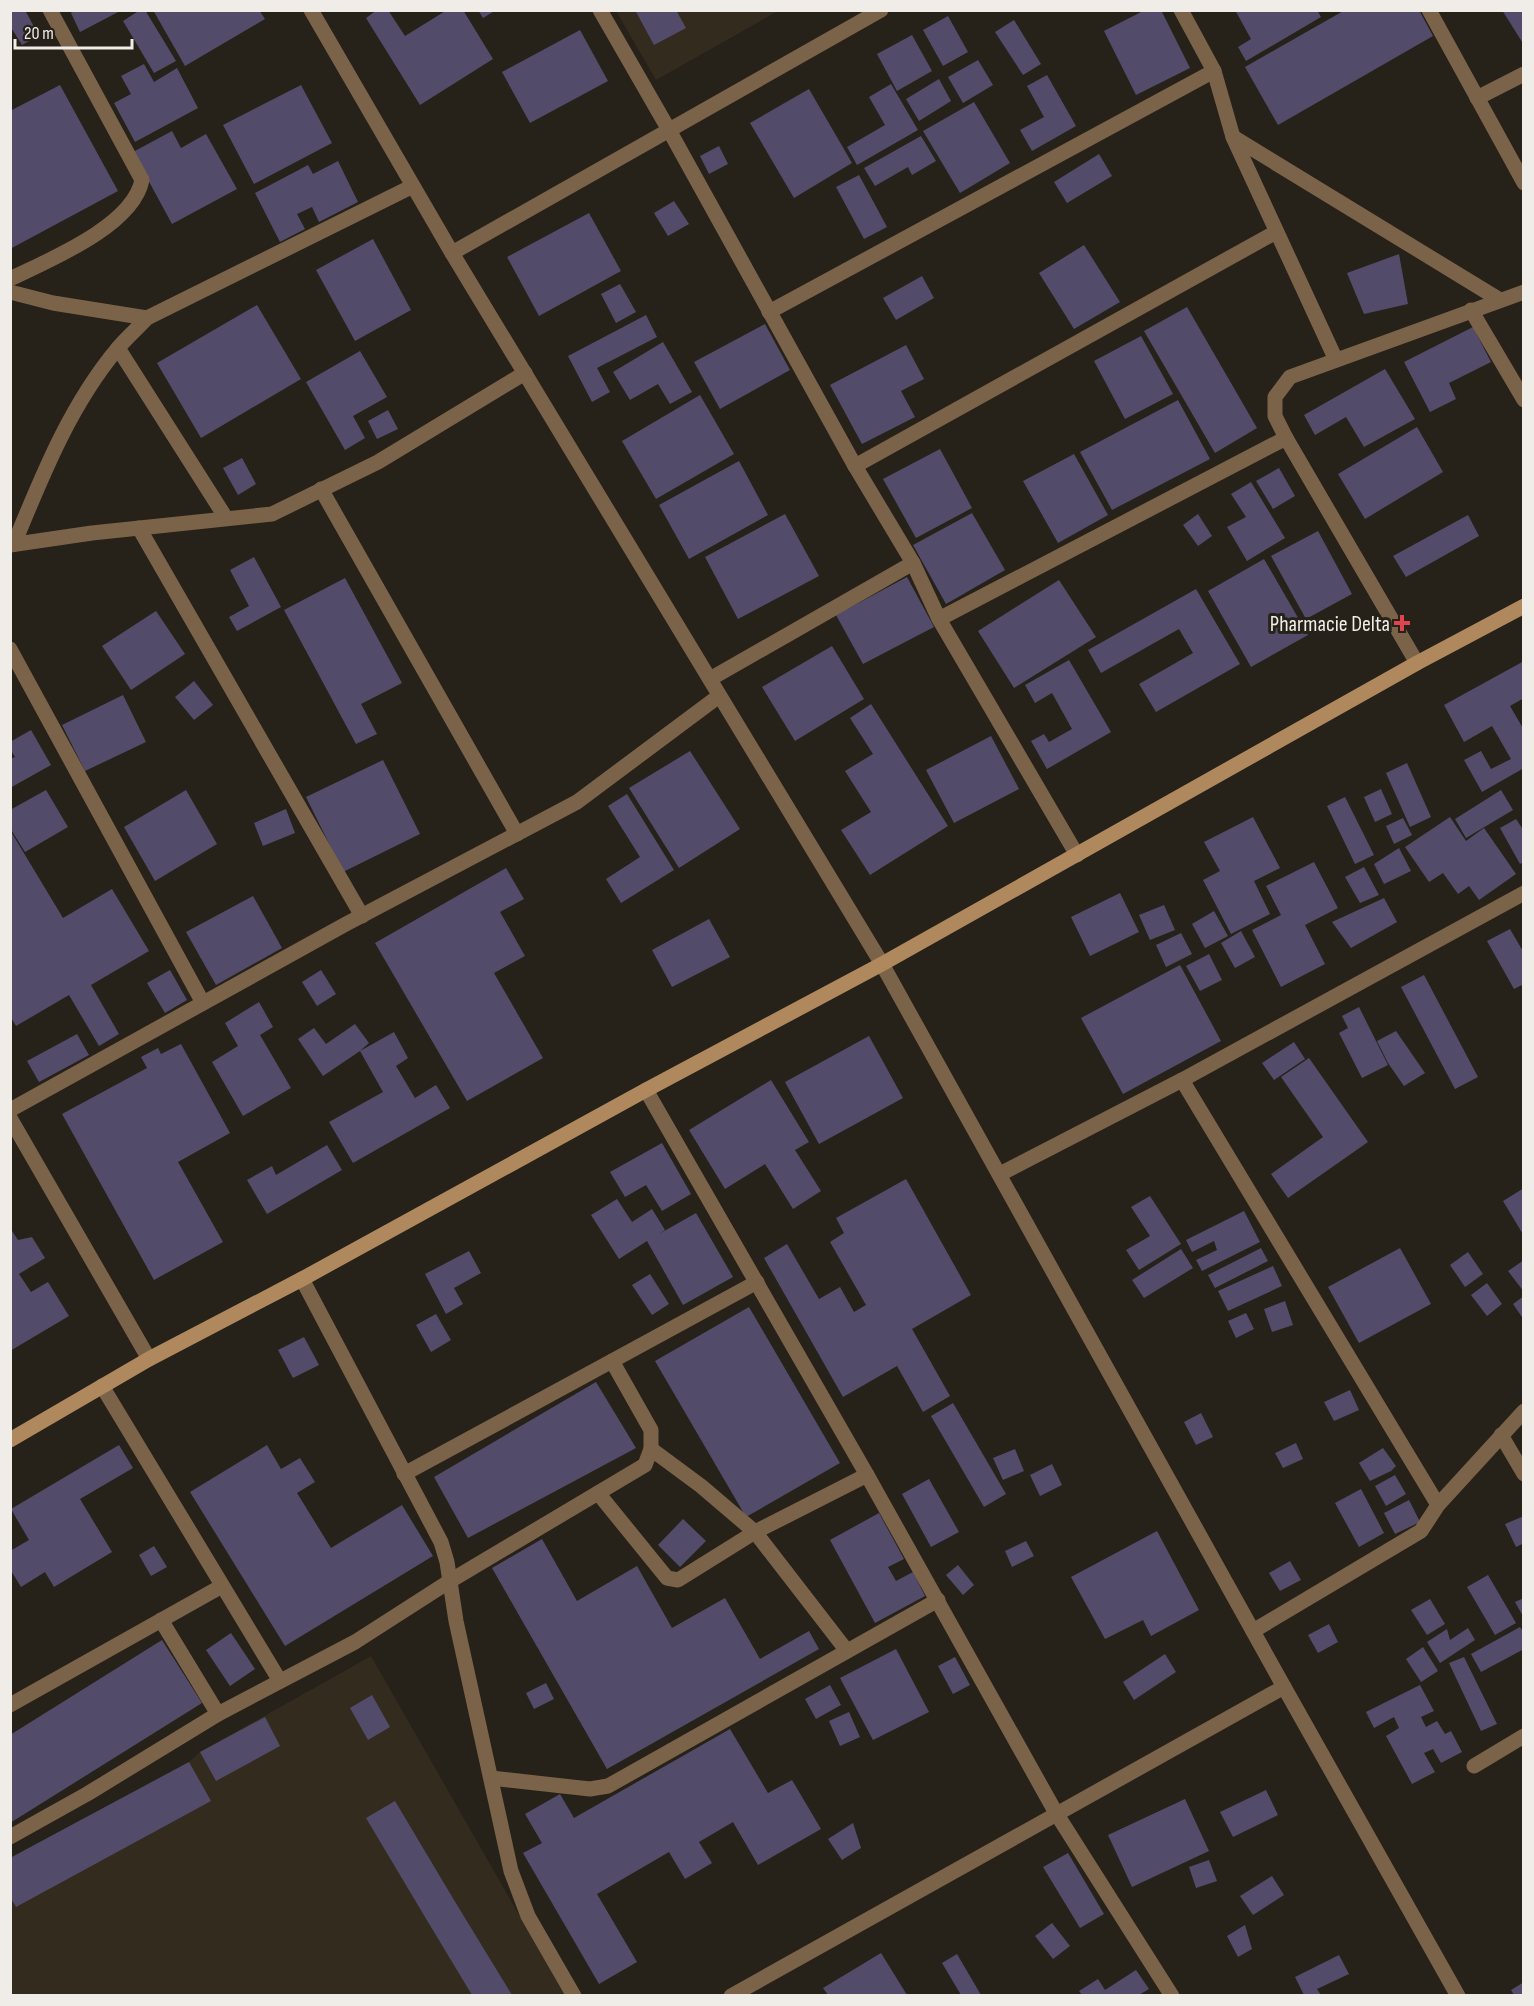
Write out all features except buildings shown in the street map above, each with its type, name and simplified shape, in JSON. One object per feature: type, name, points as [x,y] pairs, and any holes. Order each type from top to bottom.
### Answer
[{"type":"main road","points":[[10,1440],[148,1359],[302,1279],[646,1090],[882,964],[1417,663],[1524,606]]},
{"type":"street","points":[[10,279],[92,238],[133,201],[140,191],[142,180],[50,10]]},
{"type":"street","points":[[311,10],[452,253],[882,964],[1458,1995]]},
{"type":"street","points":[[600,10],[855,466],[913,563],[939,619],[1077,855]]},
{"type":"street","points":[[452,253],[881,10]]},
{"type":"street","points":[[1181,10],[1214,71],[1233,137],[1336,360]]},
{"type":"street","points":[[1429,10],[1524,183]]},
{"type":"street","points":[[769,312],[1214,71]]},
{"type":"street","points":[[1478,98],[1524,74]]},
{"type":"street","points":[[1233,137],[1500,300]]},
{"type":"street","points":[[12,544],[47,462],[90,386],[118,348],[147,318],[413,186]]},
{"type":"street","points":[[855,466],[1276,232]]},
{"type":"street","points":[[10,292],[53,303],[147,318]]},
{"type":"street","points":[[1417,663],[1286,438],[1275,416],[1275,397],[1290,377],[1524,292]]},
{"type":"street","points":[[1471,310],[1524,400]]},
{"type":"street","points":[[118,348],[226,518]]},
{"type":"street","points":[[12,544],[272,514],[378,462],[525,373]]},
{"type":"street","points":[[939,619],[1286,438]]},
{"type":"street","points":[[321,489],[517,834]]},
{"type":"street","points":[[139,528],[362,916]]},
{"type":"street","points":[[710,679],[913,563]]},
{"type":"street","points":[[10,649],[203,1004]]},
{"type":"street","points":[[10,1110],[362,916],[577,802],[719,696]]},
{"type":"street","points":[[1000,1174],[1182,1080],[1524,893]]},
{"type":"street","points":[[1182,1080],[1438,1505]]},
{"type":"street","points":[[646,1090],[938,1600],[1056,1813],[1167,1994]]},
{"type":"street","points":[[10,1118],[148,1359]]},
{"type":"street","points":[[302,1279],[441,1542],[511,1871],[528,1916],[574,1995]]},
{"type":"street","points":[[404,1474],[757,1282]]},
{"type":"street","points":[[10,1837],[87,1794],[218,1714],[355,1642],[450,1581],[645,1465],[651,1449],[651,1430],[612,1361]]},
{"type":"street","points":[[102,1386],[280,1681]]},
{"type":"street","points":[[1253,1631],[1421,1531],[1438,1505],[1524,1411]]},
{"type":"street","points":[[1501,1436],[1524,1474]]},
{"type":"street","points":[[651,1449],[709,1493],[754,1532],[847,1651]]},
{"type":"street","points":[[598,1493],[667,1578],[678,1581],[754,1532],[867,1475]]},
{"type":"street","points":[[10,1706],[222,1586]]},
{"type":"street","points":[[491,1778],[590,1789],[608,1786],[938,1600]]},
{"type":"street","points":[[161,1620],[218,1714]]},
{"type":"street","points":[[730,1995],[1284,1687]]},
{"type":"street","points":[[1474,1766],[1524,1736]]},
{"type":"shaded area","points":[[616,11],[778,11],[656,80]]},
{"type":"shaded area","points":[[371,1656],[565,1995],[11,1995],[10,1858],[189,1762],[200,1752]]},
{"type":"place","name":"Pharmacie Delta","points":[[1402,623]]}]
